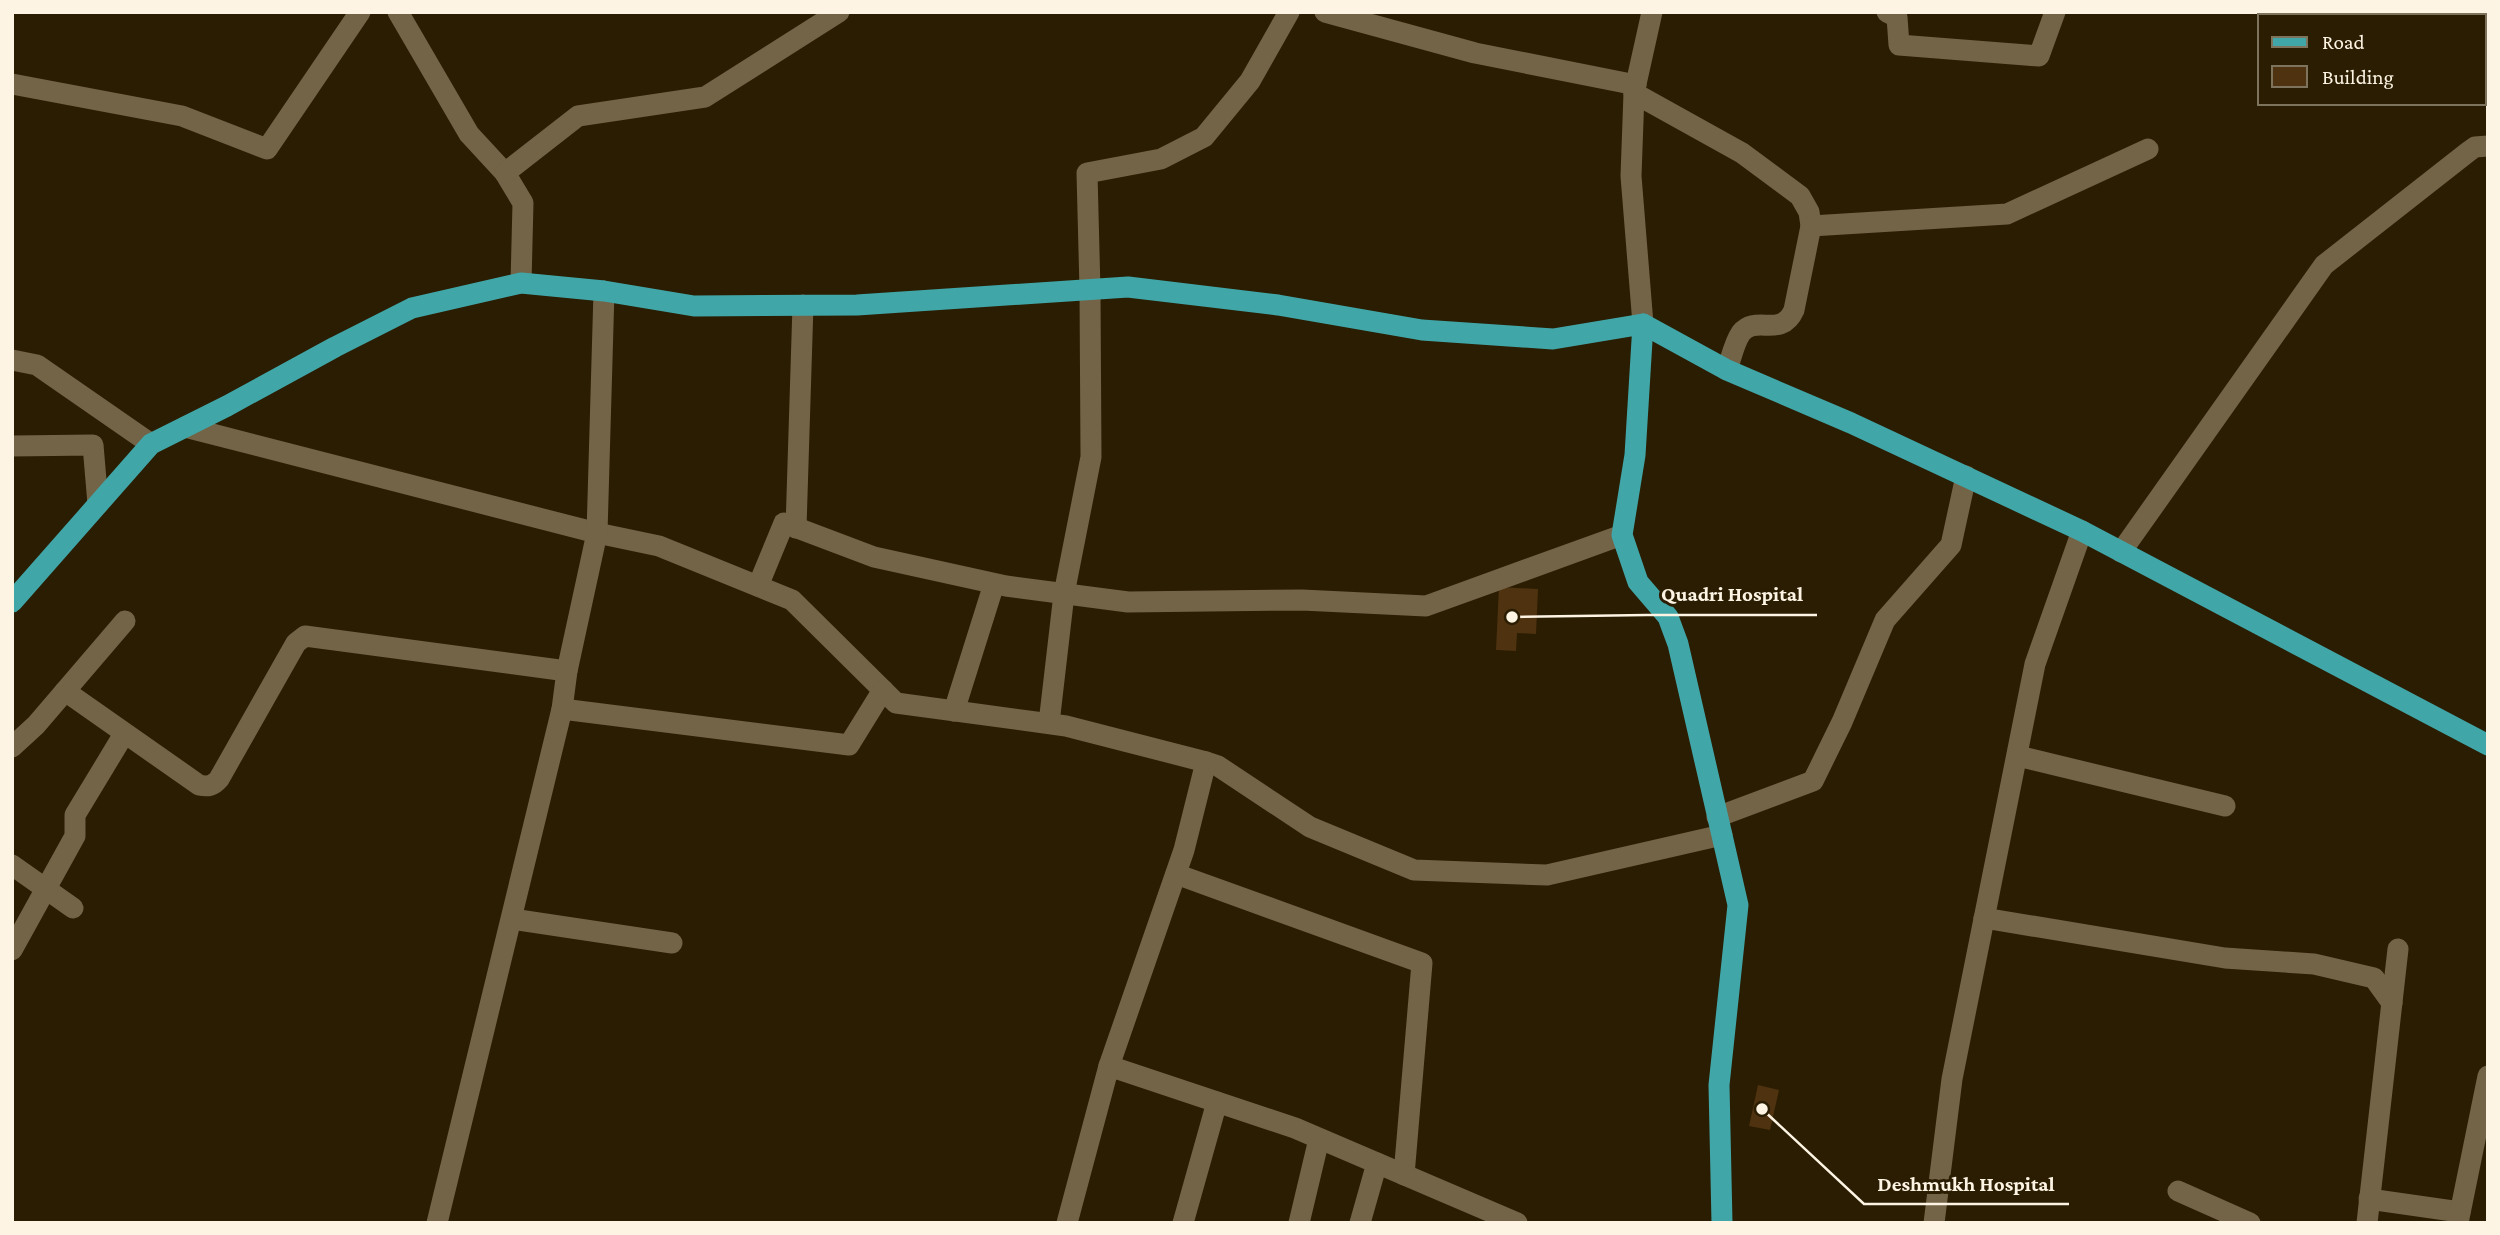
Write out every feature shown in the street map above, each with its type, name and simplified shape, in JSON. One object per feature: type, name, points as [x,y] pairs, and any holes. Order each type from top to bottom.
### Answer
[{"type":"main road","points":[[12,602],[151,444],[412,308],[521,283],[604,291],[694,306],[870,304],[1128,287],[1278,304],[1422,330],[1553,339],[1643,324],[1727,370],[1851,423],[2082,531],[2488,745]]},
{"type":"main road","points":[[1643,324],[1635,455],[1622,535],[1638,582],[1668,617],[1678,644],[1738,905],[1719,1085],[1722,1223]]},
{"type":"street","points":[[12,84],[181,116],[267,149],[360,12]]},
{"type":"street","points":[[398,12],[469,134],[505,173],[523,203],[521,283]]},
{"type":"street","points":[[505,173],[578,116],[705,97],[839,12]]},
{"type":"street","points":[[1049,723],[1064,594],[1091,457],[1087,173],[1161,159],[1204,137],[1251,81],[1289,12]]},
{"type":"street","points":[[1325,12],[1475,53],[1635,89],[1742,153],[1800,196],[1809,212],[1811,226],[1794,310],[1783,325],[1754,326],[1746,329],[1740,335],[1727,370]]},
{"type":"street","points":[[1643,324],[1631,176],[1635,89],[1652,12]]},
{"type":"street","points":[[1887,12],[1897,17],[1899,45],[2039,56],[2055,12]]},
{"type":"street","points":[[2121,552],[2324,265],[2468,152],[2475,147],[2488,146]]},
{"type":"street","points":[[1811,226],[2007,214],[2148,149]]},
{"type":"street","points":[[438,1223],[562,709],[597,533],[604,291]]},
{"type":"street","points":[[796,527],[803,305]]},
{"type":"street","points":[[12,360],[37,365],[151,444]]},
{"type":"street","points":[[185,427],[597,533],[659,546],[792,600],[895,703],[1066,726],[1206,762],[1217,766],[1310,827],[1414,870],[1547,875],[1719,826],[1813,781],[1842,722],[1885,620],[1951,545],[1966,476]]},
{"type":"street","points":[[12,446],[93,446],[98,504]]},
{"type":"street","points":[[758,586],[784,523],[874,557],[994,584],[1128,602],[1302,600],[1426,606],[1622,535]]},
{"type":"street","points":[[1934,1223],[1952,1079],[2035,664],[2082,531]]},
{"type":"street","points":[[954,710],[994,584]]},
{"type":"street","points":[[12,747],[36,725],[125,621]]},
{"type":"street","points":[[65,691],[199,785],[214,785],[296,643],[305,636],[568,671]]},
{"type":"street","points":[[562,709],[849,745],[883,690]]},
{"type":"street","points":[[12,950],[75,836],[75,815],[124,734]]},
{"type":"street","points":[[2018,756],[2225,806]]},
{"type":"street","points":[[1067,1223],[1109,1066],[1188,839],[1206,762]]},
{"type":"street","points":[[12,864],[73,908]]},
{"type":"street","points":[[1176,874],[1422,963],[1404,1175]]},
{"type":"street","points":[[1984,918],[2225,958],[2314,964],[2374,978],[2392,1003]]},
{"type":"street","points":[[512,919],[672,943]]},
{"type":"street","points":[[2367,1223],[2398,949]]},
{"type":"street","points":[[1109,1066],[1319,1139],[1517,1223]]},
{"type":"street","points":[[2369,1199],[2459,1218],[2488,1076]]},
{"type":"street","points":[[1183,1223],[1217,1102]]},
{"type":"street","points":[[1299,1223],[1319,1139]]},
{"type":"street","points":[[1360,1223],[1377,1163]]},
{"type":"street","points":[[2178,1191],[2250,1223]]},
{"type":"building","points":[[1499,587],[1538,589],[1536,634],[1517,633],[1516,651],[1496,650]]},
{"type":"building","points":[[1758,1085],[1779,1090],[1770,1130],[1749,1126]]},
{"type":"place","name":"Quadri Hospital","points":[[1512,617]]},
{"type":"place","name":"Deshmukh Hospital","points":[[1762,1109]]}]
